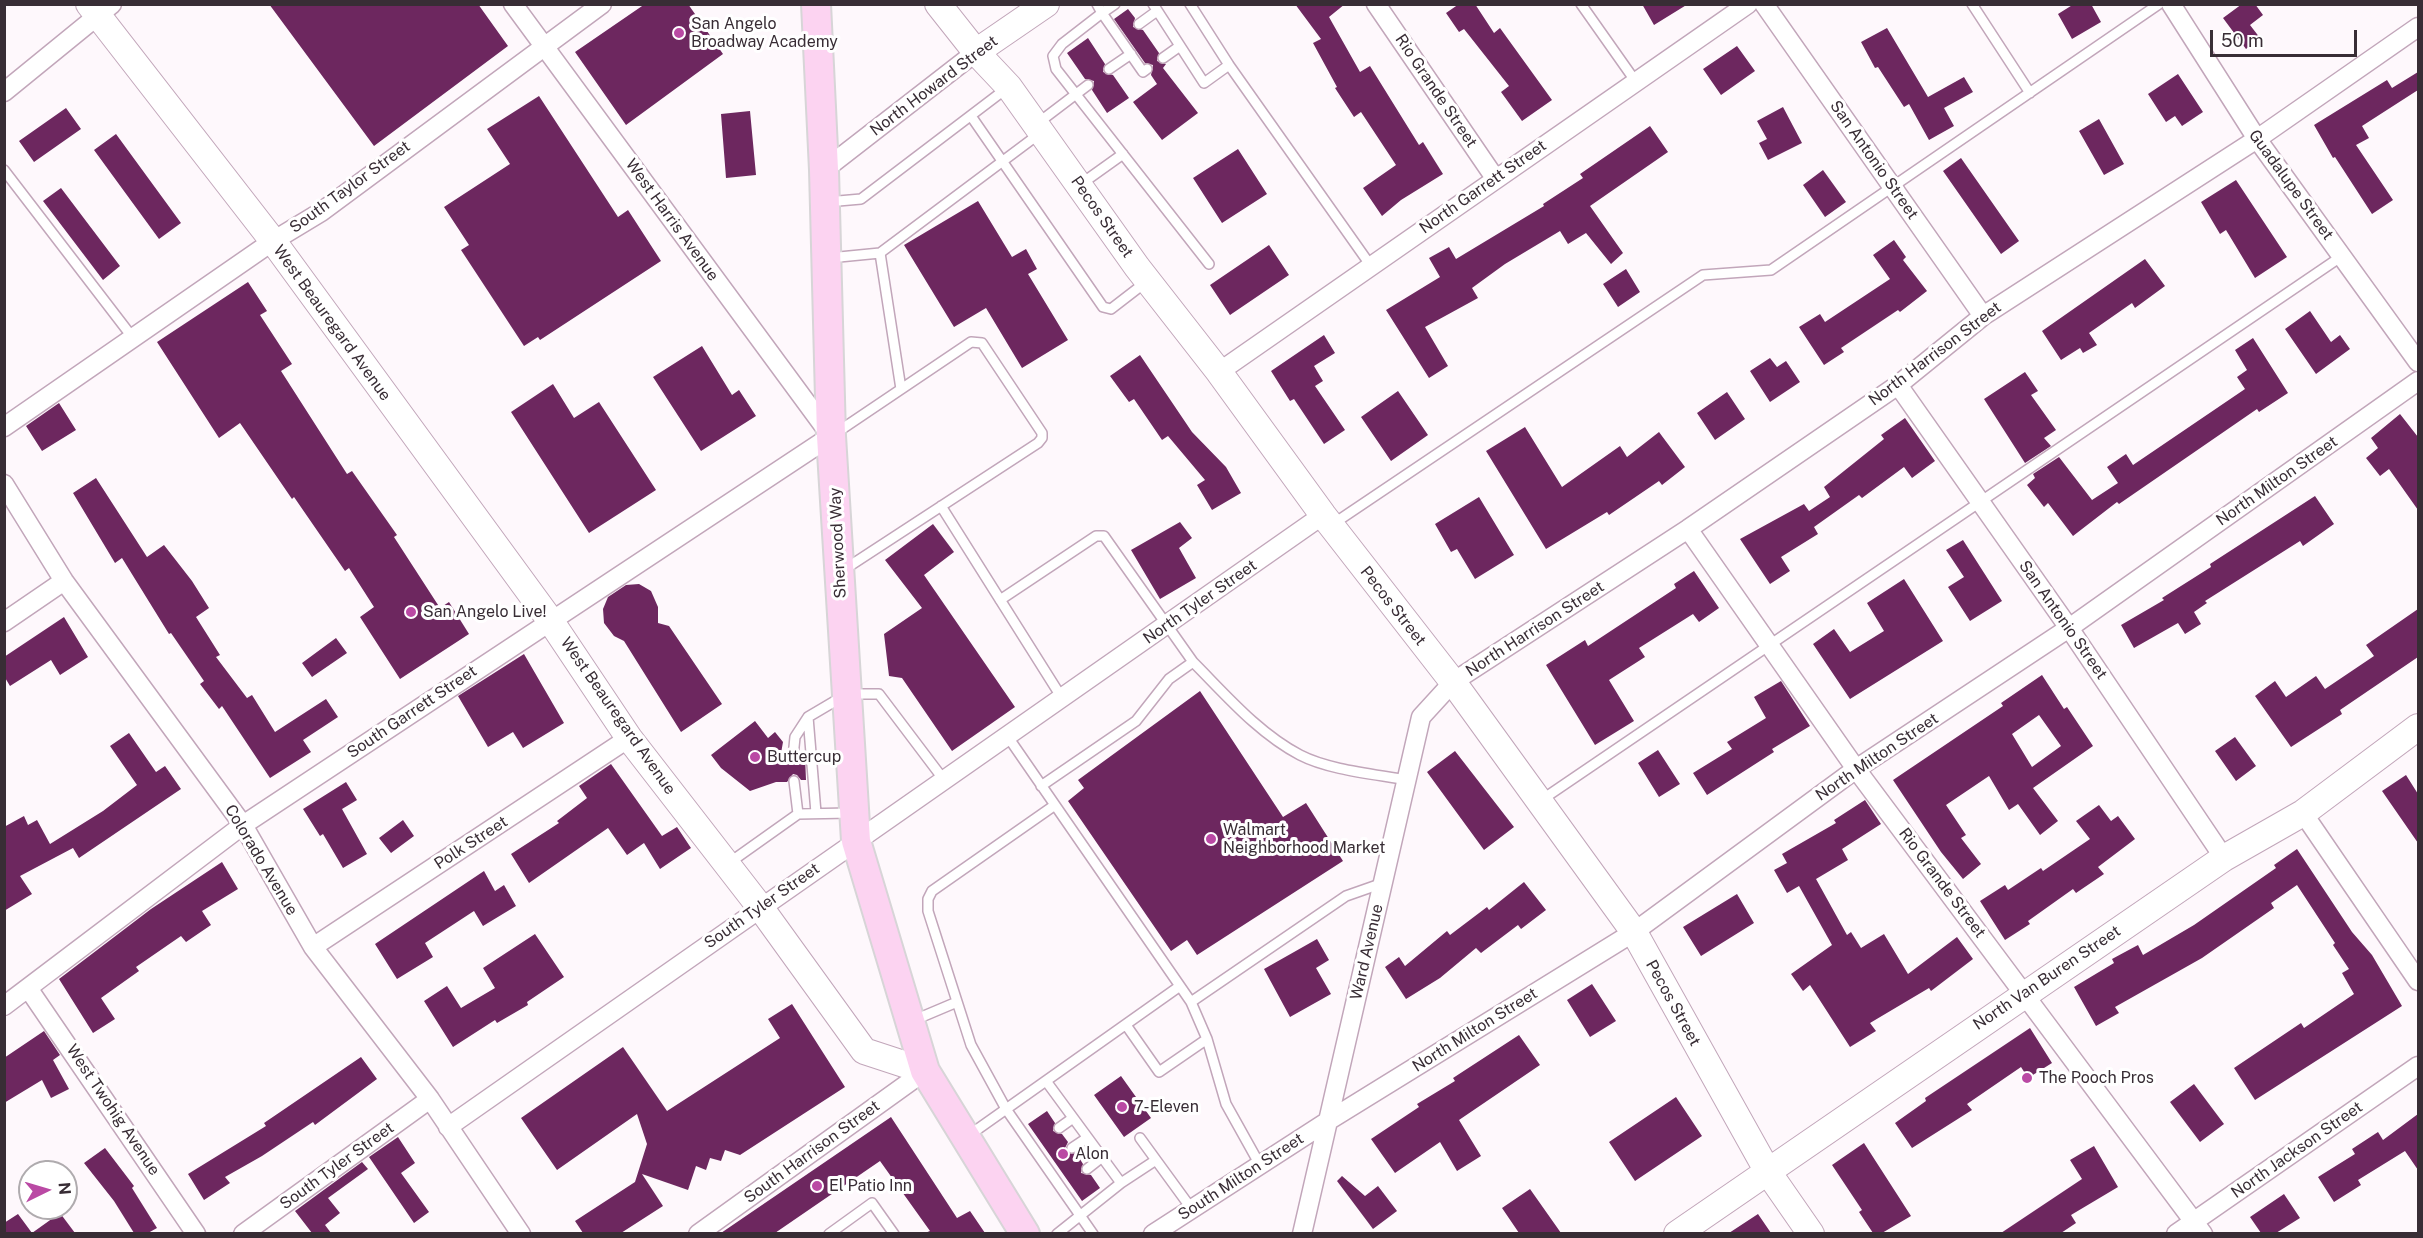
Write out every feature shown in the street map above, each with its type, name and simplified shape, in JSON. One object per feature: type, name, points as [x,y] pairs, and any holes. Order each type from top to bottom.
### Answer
[{"type":"main road","name":"Sherwood Way","points":[[816,4],[824,171],[831,436],[856,841],[925,1071]]},
{"type":"main road","points":[[925,1071],[966,1137],[1019,1231]]},
{"type":"street","name":"West Harris Avenue","points":[[513,4],[831,436]]},
{"type":"street","name":"South Taylor Street","points":[[4,428],[273,242],[321,212],[602,4]]},
{"type":"street","name":"Pecos Street","points":[[938,4],[976,52],[1009,87],[1148,280],[1220,372],[1327,520],[1453,682],[1634,932],[1768,1172],[1811,1233]]},
{"type":"street","name":"North Howard Street","points":[[824,171],[976,52],[1046,4]]},
{"type":"street","name":"Rio Grande Street","points":[[1376,4],[1495,178]]},
{"type":"street","name":"North Garrett Street","points":[[1220,372],[1495,178],[1748,4]]},
{"type":"street","name":"San Antonio Street","points":[[1764,4],[1983,316]]},
{"type":"street","name":"Guadalupe Street","points":[[2171,4],[2257,139],[2418,362]]},
{"type":"street","points":[[4,92],[100,8]]},
{"type":"street","name":"West Beauregard Avenue","points":[[100,8],[550,620],[629,738],[760,907],[864,1051],[925,1071]]},
{"type":"street","name":"North Harrison Street","points":[[1453,682],[1688,529],[1898,385],[1983,316],[2257,139],[2418,27]]},
{"type":"street","name":"North Milton Street","points":[[1328,1121],[1634,932],[1857,769],[2069,628],[2418,381]]},
{"type":"street","name":"San Antonio Street","points":[[1898,385],[2069,628],[2224,858]]},
{"type":"street","name":"South Garrett Street","points":[[4,1006],[243,825],[831,436]]},
{"type":"street","name":"Colorado Avenue","points":[[4,484],[64,582],[243,825],[313,947],[430,1099],[521,1233]]},
{"type":"street","name":"North Tyler Street","points":[[1070,693],[1166,626],[1327,520]]},
{"type":"street","name":"Rio Grande Street","points":[[1688,529],[1857,769],[2198,1227]]},
{"type":"street","points":[[4,622],[64,582]]},
{"type":"street","name":"Ward Avenue","points":[[1302,1233],[1421,717],[1453,682]]},
{"type":"street","name":"South Tyler Street","points":[[448,1127],[760,907],[1070,693]]},
{"type":"street","name":"North Van Buren Street","points":[[1677,1233],[2224,858],[2303,813],[2418,727]]},
{"type":"street","name":"Polk Street","points":[[313,947],[629,738]]},
{"type":"street","points":[[2303,813],[2418,981]]},
{"type":"street","name":"West Twohig Avenue","points":[[28,988],[196,1233]]},
{"type":"street","name":"North Jackson Street","points":[[2176,1233],[2198,1227],[2418,1066]]},
{"type":"street","name":"South Harrison Street","points":[[698,1233],[925,1071]]},
{"type":"street","name":"South Tyler Street","points":[[243,1233],[430,1099]]},
{"type":"street","name":"South Milton Street","points":[[1154,1233],[1328,1121]]},
{"type":"lane","points":[[1115,4],[1100,9],[1062,44],[1053,56],[1056,69],[1209,264]]},
{"type":"lane","points":[[1190,4],[1229,65],[1371,266]]},
{"type":"lane","points":[[1581,4],[1636,82]]},
{"type":"lane","points":[[1972,4],[2030,93]]},
{"type":"lane","points":[[1327,520],[1702,275],[1771,270],[2159,4]]},
{"type":"lane","points":[[1139,24],[1155,8],[1204,83],[1229,65]]},
{"type":"lane","points":[[1100,9],[1121,36],[1143,72],[1147,69]]},
{"type":"lane","points":[[1162,58],[1180,46]]},
{"type":"lane","points":[[1109,69],[1131,54]]},
{"type":"lane","points":[[826,258],[880,253],[1002,160],[1088,84]]},
{"type":"lane","points":[[825,202],[861,199],[1009,87]]},
{"type":"lane","points":[[971,116],[1103,307],[1112,309],[1148,280]]},
{"type":"lane","points":[[1079,185],[1123,154]]},
{"type":"lane","points":[[4,170],[133,338]]},
{"type":"lane","points":[[880,253],[901,389]]},
{"type":"lane","points":[[1539,801],[2342,256]]},
{"type":"lane","points":[[831,436],[977,340],[982,343],[1042,433],[1042,438],[1038,443],[839,572]]},
{"type":"lane","points":[[941,506],[1000,600],[1070,693]]},
{"type":"lane","points":[[1000,600],[1096,536],[1104,536],[1193,662],[1248,718],[1300,755],[1352,770],[1407,780]]},
{"type":"lane","points":[[1041,786],[1136,721],[1169,679],[1193,662]]},
{"type":"lane","points":[[793,758],[795,737],[808,717],[847,694],[879,694],[944,780]]},
{"type":"lane","points":[[808,717],[816,813]]},
{"type":"lane","points":[[1008,737],[1191,1002],[1207,1039],[1226,1104],[1260,1165]]},
{"type":"lane","points":[[794,781],[798,814]]},
{"type":"lane","points":[[1055,805],[932,891],[928,899],[928,911],[971,1045],[1006,1110],[1032,1147],[1050,1164],[1065,1185],[1093,1233]]},
{"type":"lane","points":[[727,864],[798,814],[854,813]]},
{"type":"lane","points":[[1191,1002],[1346,896],[1383,883]]},
{"type":"lane","points":[[966,1137],[1179,986]]},
{"type":"lane","points":[[910,1022],[957,1002]]},
{"type":"lane","points":[[1126,1025],[1158,1072],[1207,1039]]},
{"type":"lane","points":[[1046,1081],[1121,1183]]},
{"type":"lane","points":[[1059,1128],[1074,1118]]},
{"type":"lane","points":[[1072,1148],[1087,1138]]},
{"type":"lane","points":[[1140,1138],[1191,1208]]},
{"type":"lane","points":[[1032,1147],[1041,1141]]},
{"type":"lane","points":[[1087,1169],[1101,1158]]},
{"type":"lane","points":[[1057,1233],[1121,1183],[1156,1160]]},
{"type":"lane","points":[[829,1233],[872,1203],[894,1233]]},
{"type":"building","points":[[269,4],[478,4],[508,46],[374,146]]},
{"type":"building","points":[[645,4],[688,4],[723,54],[626,125],[575,52]]},
{"type":"building","points":[[1295,4],[1345,4],[1329,17],[1360,72],[1370,66],[1419,145],[1423,142],[1443,174],[1401,200],[1382,216],[1363,188],[1396,165],[1361,112],[1354,117],[1335,88],[1337,87],[1313,43],[1321,39]]},
{"type":"building","points":[[1459,4],[1475,4],[1494,33],[1500,28],[1552,100],[1522,121],[1501,92],[1509,86],[1464,29],[1459,32],[1446,13]]},
{"type":"building","points":[[1642,4],[1688,4],[1654,25]]},
{"type":"building","points":[[2074,4],[2091,4],[2101,22],[2072,39],[2058,14]]},
{"type":"building","points":[[2242,4],[2255,4],[2263,15],[2250,25],[2260,38],[2246,49],[2223,18]]},
{"type":"building","points":[[1128,9],[1135,18],[1133,27],[1143,30],[1159,53],[1157,61],[1166,64],[1163,68],[1198,113],[1162,140],[1133,102],[1157,84],[1151,75],[1153,65],[1145,63],[1114,19]]},
{"type":"building","points":[[1887,28],[1928,97],[1964,77],[1973,92],[1944,108],[1954,126],[1929,140],[1909,104],[1904,107],[1878,67],[1875,68],[1861,42]]},
{"type":"building","points":[[1088,38],[1105,64],[1103,72],[1113,75],[1129,98],[1107,113],[1092,90],[1094,81],[1085,79],[1067,53]]},
{"type":"building","points":[[1737,46],[1755,71],[1721,95],[1703,69]]},
{"type":"building","points":[[2418,72],[2418,90],[2362,126],[2369,138],[2356,145],[2393,200],[2372,214],[2335,157],[2333,158],[2314,125],[2387,80],[2392,88]]},
{"type":"building","points":[[2178,74],[2203,112],[2182,126],[2175,116],[2166,122],[2148,94]]},
{"type":"building","points":[[539,96],[618,217],[628,210],[661,261],[540,340],[538,337],[524,346],[461,250],[469,245],[444,207],[510,164],[487,129]]},
{"type":"building","points":[[1783,107],[1802,143],[1768,160],[1759,143],[1767,139],[1757,121]]},
{"type":"building","points":[[66,108],[81,129],[34,162],[19,141]]},
{"type":"building","points":[[750,111],[756,175],[726,178],[721,114]]},
{"type":"building","points":[[2099,119],[2124,164],[2104,175],[2079,131]]},
{"type":"building","points":[[1650,126],[1668,152],[1590,206],[1623,253],[1611,264],[1586,233],[1568,244],[1560,231],[1505,264],[1472,288],[1478,298],[1425,327],[1448,366],[1429,378],[1386,310],[1440,277],[1429,258],[1449,247],[1456,259],[1544,206],[1543,204],[1583,178],[1580,174]]},
{"type":"building","points":[[116,134],[181,223],[159,239],[94,150]]},
{"type":"building","points":[[1238,149],[1267,194],[1222,223],[1193,178]]},
{"type":"building","points":[[1961,158],[2019,241],[2001,254],[1943,171]]},
{"type":"building","points":[[1823,170],[1846,202],[1825,217],[1803,185]]},
{"type":"building","points":[[2236,180],[2287,257],[2255,278],[2226,230],[2220,234],[2201,202]]},
{"type":"building","points":[[61,188],[120,266],[103,280],[43,201]]},
{"type":"building","points":[[978,201],[1012,257],[1026,249],[1037,269],[1028,274],[1068,340],[1022,368],[986,308],[954,327],[904,245]]},
{"type":"building","points":[[1894,240],[1906,257],[1903,260],[1927,291],[1900,312],[1898,310],[1841,348],[1844,352],[1824,365],[1799,327],[1820,314],[1825,322],[1890,279],[1873,255]]},
{"type":"building","points":[[1269,245],[1289,275],[1230,315],[1210,285]]},
{"type":"building","points":[[2145,259],[2165,286],[2135,308],[2132,303],[2089,333],[2097,345],[2083,353],[2080,348],[2061,360],[2042,331]]},
{"type":"building","points":[[1626,269],[1640,292],[1618,307],[1603,284]]},
{"type":"building","points":[[248,282],[267,311],[260,315],[292,364],[281,371],[347,474],[352,471],[397,535],[394,537],[440,608],[449,602],[469,634],[400,679],[360,617],[374,607],[349,568],[345,571],[240,423],[219,438],[157,342]]},
{"type":"building","points":[[2310,311],[2331,342],[2340,335],[2350,349],[2316,374],[2285,329]]},
{"type":"building","points":[[1324,335],[1335,353],[1314,366],[1323,381],[1315,386],[1345,430],[1324,444],[1294,399],[1290,401],[1271,371]]},
{"type":"building","points":[[2253,338],[2288,393],[2259,412],[2257,409],[2119,504],[2117,502],[2073,536],[2048,503],[2044,507],[2027,485],[2035,478],[2033,474],[2059,457],[2092,500],[2118,483],[2107,467],[2126,454],[2133,465],[2245,389],[2237,377],[2247,370],[2235,350]]},
{"type":"building","points":[[702,346],[732,395],[739,390],[756,416],[701,451],[653,377]]},
{"type":"building","points":[[1140,355],[1192,432],[1226,467],[1241,493],[1212,510],[1197,485],[1205,480],[1168,436],[1162,440],[1134,399],[1129,402],[1110,376]]},
{"type":"building","points":[[1770,358],[1777,367],[1786,361],[1800,382],[1770,402],[1750,371]]},
{"type":"building","points":[[2025,372],[2038,391],[2031,395],[2056,430],[2044,438],[2051,446],[2025,463],[1984,399]]},
{"type":"building","points":[[553,384],[574,418],[599,402],[656,490],[589,533],[511,412]]},
{"type":"building","points":[[1398,391],[1428,435],[1391,461],[1361,417]]},
{"type":"building","points":[[1727,392],[1745,419],[1715,440],[1697,413]]},
{"type":"building","points":[[59,403],[76,430],[42,451],[26,426]]},
{"type":"building","points":[[2400,414],[2418,437],[2418,510],[2389,469],[2380,476],[2366,458],[2378,448],[2371,438]]},
{"type":"building","points":[[1905,418],[1935,461],[1912,478],[1904,467],[1862,498],[1859,495],[1814,527],[1818,534],[1781,557],[1790,571],[1770,584],[1740,539],[1804,504],[1809,511],[1830,497],[1824,487],[1884,439],[1881,435]]},
{"type":"building","points":[[1525,427],[1562,487],[1620,446],[1627,457],[1659,432],[1685,467],[1662,485],[1659,481],[1609,515],[1607,512],[1546,549],[1486,451]]},
{"type":"building","points":[[96,478],[147,557],[164,545],[192,581],[209,608],[196,617],[220,655],[216,657],[247,698],[252,695],[275,732],[326,699],[338,717],[303,740],[311,752],[270,778],[222,706],[219,709],[200,684],[204,681],[171,633],[169,634],[122,558],[115,563],[73,493]]},
{"type":"building","points":[[2315,496],[2334,524],[2303,546],[2300,541],[2205,601],[2207,603],[2194,612],[2201,624],[2185,634],[2178,623],[2134,648],[2121,625],[2164,600],[2162,598],[2211,567],[2210,564]]},
{"type":"building","points":[[1479,497],[1514,555],[1475,579],[1457,549],[1451,552],[1435,524]]},
{"type":"building","points":[[1180,522],[1192,538],[1179,548],[1196,578],[1160,599],[1131,550]]},
{"type":"building","points":[[933,524],[954,552],[924,575],[1015,707],[952,751],[902,678],[889,676],[884,634],[922,608],[885,560]]},
{"type":"building","points":[[1963,540],[2002,601],[1970,621],[1948,587],[1964,577],[1946,550]]},
{"type":"building","points":[[1694,571],[1719,608],[1699,622],[1693,614],[1639,648],[1645,657],[1609,680],[1634,721],[1595,745],[1546,665],[1585,640],[1588,646],[1676,588],[1674,584]]},
{"type":"building","points":[[1904,579],[1943,641],[1850,699],[1813,644],[1834,629],[1850,652],[1884,631],[1867,603]]},
{"type":"building","points":[[639,584],[651,591],[658,607],[658,623],[669,626],[722,704],[681,732],[624,641],[614,636],[604,623],[603,609],[608,597],[626,585]]},
{"type":"building","points":[[2418,609],[2418,657],[2340,710],[2342,714],[2291,747],[2255,696],[2275,681],[2286,697],[2316,676],[2325,689],[2374,656],[2366,645]]},
{"type":"building","points":[[64,617],[88,657],[60,675],[51,660],[10,686],[4,676],[4,657]]},
{"type":"building","points":[[336,638],[347,653],[312,677],[302,663]]},
{"type":"building","points":[[524,654],[564,723],[523,748],[513,732],[488,747],[458,696]]},
{"type":"building","points":[[2042,675],[2064,709],[2067,707],[2093,746],[2033,788],[2058,821],[2040,835],[2018,804],[2009,810],[1989,776],[1946,805],[1966,835],[1961,838],[1981,864],[1963,879],[1941,852],[1893,780],[2003,706],[2001,703]],"holes":[[[2039,715],[2061,746],[2032,767],[2012,734]]]},
{"type":"building","points":[[1781,681],[1810,726],[1772,749],[1774,752],[1707,795],[1693,773],[1732,749],[1727,742],[1766,718],[1754,697]]},
{"type":"building","name":"Walmart Neighborhood Market","points":[[1200,691],[1283,817],[1306,803],[1343,861],[1197,955],[1187,940],[1171,951],[1068,801],[1084,788],[1078,780]]},
{"type":"building","points":[[755,721],[768,738],[775,732],[783,742],[780,759],[786,758],[793,764],[800,757],[805,756],[806,780],[801,780],[793,774],[787,782],[776,782],[750,791],[721,768],[711,755]]},
{"type":"building","points":[[129,733],[156,772],[165,766],[181,789],[79,858],[73,848],[20,876],[32,894],[4,911],[4,827],[24,816],[28,825],[37,820],[50,844],[103,811],[137,785],[110,746]]},
{"type":"building","points":[[2235,737],[2256,766],[2236,781],[2215,751]]},
{"type":"building","points":[[1658,750],[1680,784],[1659,797],[1638,763]]},
{"type":"building","points":[[1455,751],[1514,827],[1484,850],[1427,772]]},
{"type":"building","points":[[611,764],[662,836],[677,827],[691,848],[660,869],[644,843],[627,855],[608,828],[529,883],[511,854],[559,823],[557,821],[587,798],[579,786]]},
{"type":"building","points":[[2406,775],[2418,794],[2418,843],[2382,791]]},
{"type":"building","points":[[346,782],[357,800],[342,809],[367,854],[343,868],[323,834],[320,836],[303,809]]},
{"type":"building","points":[[1865,800],[1881,824],[1842,849],[1848,860],[1816,879],[1847,935],[1851,932],[1861,948],[1884,934],[1908,974],[1957,937],[1973,959],[1931,991],[1929,988],[1870,1023],[1876,1031],[1850,1047],[1810,985],[1803,991],[1791,974],[1832,945],[1799,886],[1787,893],[1774,870],[1787,863],[1782,854],[1836,823],[1834,820]]},
{"type":"building","points":[[2099,805],[2111,821],[2118,816],[2135,839],[2098,867],[2104,874],[2076,893],[2073,889],[2028,921],[2030,924],[2005,940],[1980,901],[2005,885],[2008,890],[2041,868],[2043,871],[2090,839],[2076,821]]},
{"type":"building","points":[[403,820],[414,836],[391,853],[379,838]]},
{"type":"building","points":[[2297,849],[2352,932],[2372,955],[2402,1006],[2255,1100],[2234,1068],[2301,1023],[2304,1028],[2354,994],[2342,973],[2349,969],[2297,885],[2271,903],[2274,908],[2202,958],[2115,1007],[2119,1013],[2096,1026],[2074,987],[2114,963],[2112,959],[2138,945],[2143,955],[2194,925],[2276,868],[2274,865]]},
{"type":"building","points":[[222,862],[238,889],[202,911],[211,925],[186,942],[181,936],[136,967],[139,971],[101,998],[115,1019],[93,1033],[59,979],[151,909]]},
{"type":"building","points":[[484,871],[495,891],[504,885],[516,906],[483,926],[474,911],[425,943],[433,957],[397,979],[375,944]]},
{"type":"building","points":[[1524,882],[1546,910],[1521,929],[1518,925],[1481,953],[1476,948],[1440,978],[1406,999],[1385,967],[1399,957],[1405,966],[1447,931],[1450,935],[1487,907],[1489,910]]},
{"type":"building","points":[[1737,894],[1754,923],[1701,956],[1683,927]]},
{"type":"building","points":[[535,934],[564,977],[527,1002],[528,1005],[497,1023],[495,1020],[453,1047],[424,1001],[447,986],[461,1008],[495,988],[483,968]]},
{"type":"building","points":[[1317,939],[1329,960],[1316,968],[1331,994],[1290,1017],[1264,969]]},
{"type":"building","points":[[1592,984],[1616,1021],[1590,1037],[1567,1000]]},
{"type":"building","points":[[792,1004],[845,1087],[740,1155],[725,1150],[721,1161],[710,1158],[706,1170],[696,1166],[688,1190],[642,1174],[663,1206],[621,1233],[583,1233],[575,1221],[635,1182],[647,1144],[637,1114],[557,1170],[521,1118],[623,1047],[667,1111],[780,1038],[768,1019]]},
{"type":"building","points":[[2030,1028],[2052,1063],[2028,1078],[2021,1067],[1967,1104],[1972,1110],[1912,1148],[1895,1123],[1926,1101],[1925,1098]]},
{"type":"building","points":[[44,1031],[60,1055],[53,1060],[69,1089],[51,1098],[42,1080],[4,1103],[4,1058]]},
{"type":"building","points":[[1519,1035],[1540,1065],[1459,1120],[1481,1156],[1457,1171],[1440,1142],[1395,1173],[1371,1139],[1419,1107],[1417,1104],[1455,1081],[1453,1078]]},
{"type":"building","points":[[361,1057],[377,1079],[315,1125],[313,1122],[262,1156],[225,1177],[230,1183],[204,1200],[188,1174],[266,1126],[264,1123]]},
{"type":"building","name":"7-Eleven","points":[[1121,1076],[1151,1118],[1124,1137],[1094,1095]]},
{"type":"building","points":[[2194,1084],[2224,1124],[2200,1142],[2170,1102]]},
{"type":"building","points":[[1676,1097],[1702,1136],[1635,1181],[1609,1142]]},
{"type":"building","name":"Alon","points":[[1047,1111],[1055,1123],[1053,1131],[1062,1134],[1068,1142],[1065,1148],[1067,1152],[1076,1153],[1083,1164],[1081,1173],[1091,1175],[1100,1188],[1082,1201],[1028,1124]]},
{"type":"building","points":[[2418,1114],[2418,1170],[2405,1151],[2358,1180],[2361,1185],[2334,1202],[2318,1177],[2355,1154],[2352,1149],[2378,1132],[2383,1140]]},
{"type":"building","name":"El Patio Inn","points":[[891,1117],[957,1218],[970,1211],[985,1233],[925,1233],[930,1231],[880,1161],[775,1233],[721,1233]]},
{"type":"building","points":[[398,1137],[415,1163],[401,1173],[429,1212],[414,1223],[369,1157]]},
{"type":"building","points":[[1864,1143],[1911,1216],[1882,1233],[1873,1233],[1859,1212],[1862,1210],[1832,1165]]},
{"type":"building","points":[[2094,1146],[2118,1187],[2071,1215],[2076,1223],[2061,1233],[2001,1233],[2082,1179],[2070,1160]]},
{"type":"building","points":[[105,1148],[134,1186],[132,1188],[157,1228],[148,1233],[134,1233],[114,1201],[84,1163]]},
{"type":"building","points":[[362,1162],[368,1169],[328,1198],[340,1213],[325,1225],[331,1233],[312,1233],[295,1211]]},
{"type":"building","points":[[1342,1176],[1365,1196],[1378,1186],[1397,1211],[1373,1229],[1337,1181]]},
{"type":"building","points":[[1530,1189],[1561,1233],[1519,1233],[1502,1208]]},
{"type":"building","points":[[2284,1194],[2300,1218],[2276,1233],[2261,1233],[2250,1217]]},
{"type":"building","points":[[18,1214],[18,1220],[22,1220],[32,1233],[4,1233],[4,1223]]},
{"type":"building","points":[[1758,1214],[1771,1233],[1729,1233]]},
{"type":"building","points":[[50,1220],[65,1220],[75,1233],[32,1233]]},
{"type":"place","name":"San Angelo Broadway Academy","points":[[679,33]]},
{"type":"place","name":"San Angelo Live!","points":[[411,612]]},
{"type":"place","name":"Buttercup","points":[[755,757]]},
{"type":"place","name":"Walmart Neighborhood Market","points":[[1211,839]]},
{"type":"place","name":"The Pooch Pros","points":[[2027,1078]]},
{"type":"place","name":"7-Eleven","points":[[1122,1107]]},
{"type":"place","name":"Alon","points":[[1063,1154]]},
{"type":"place","name":"El Patio Inn","points":[[817,1186]]}]
